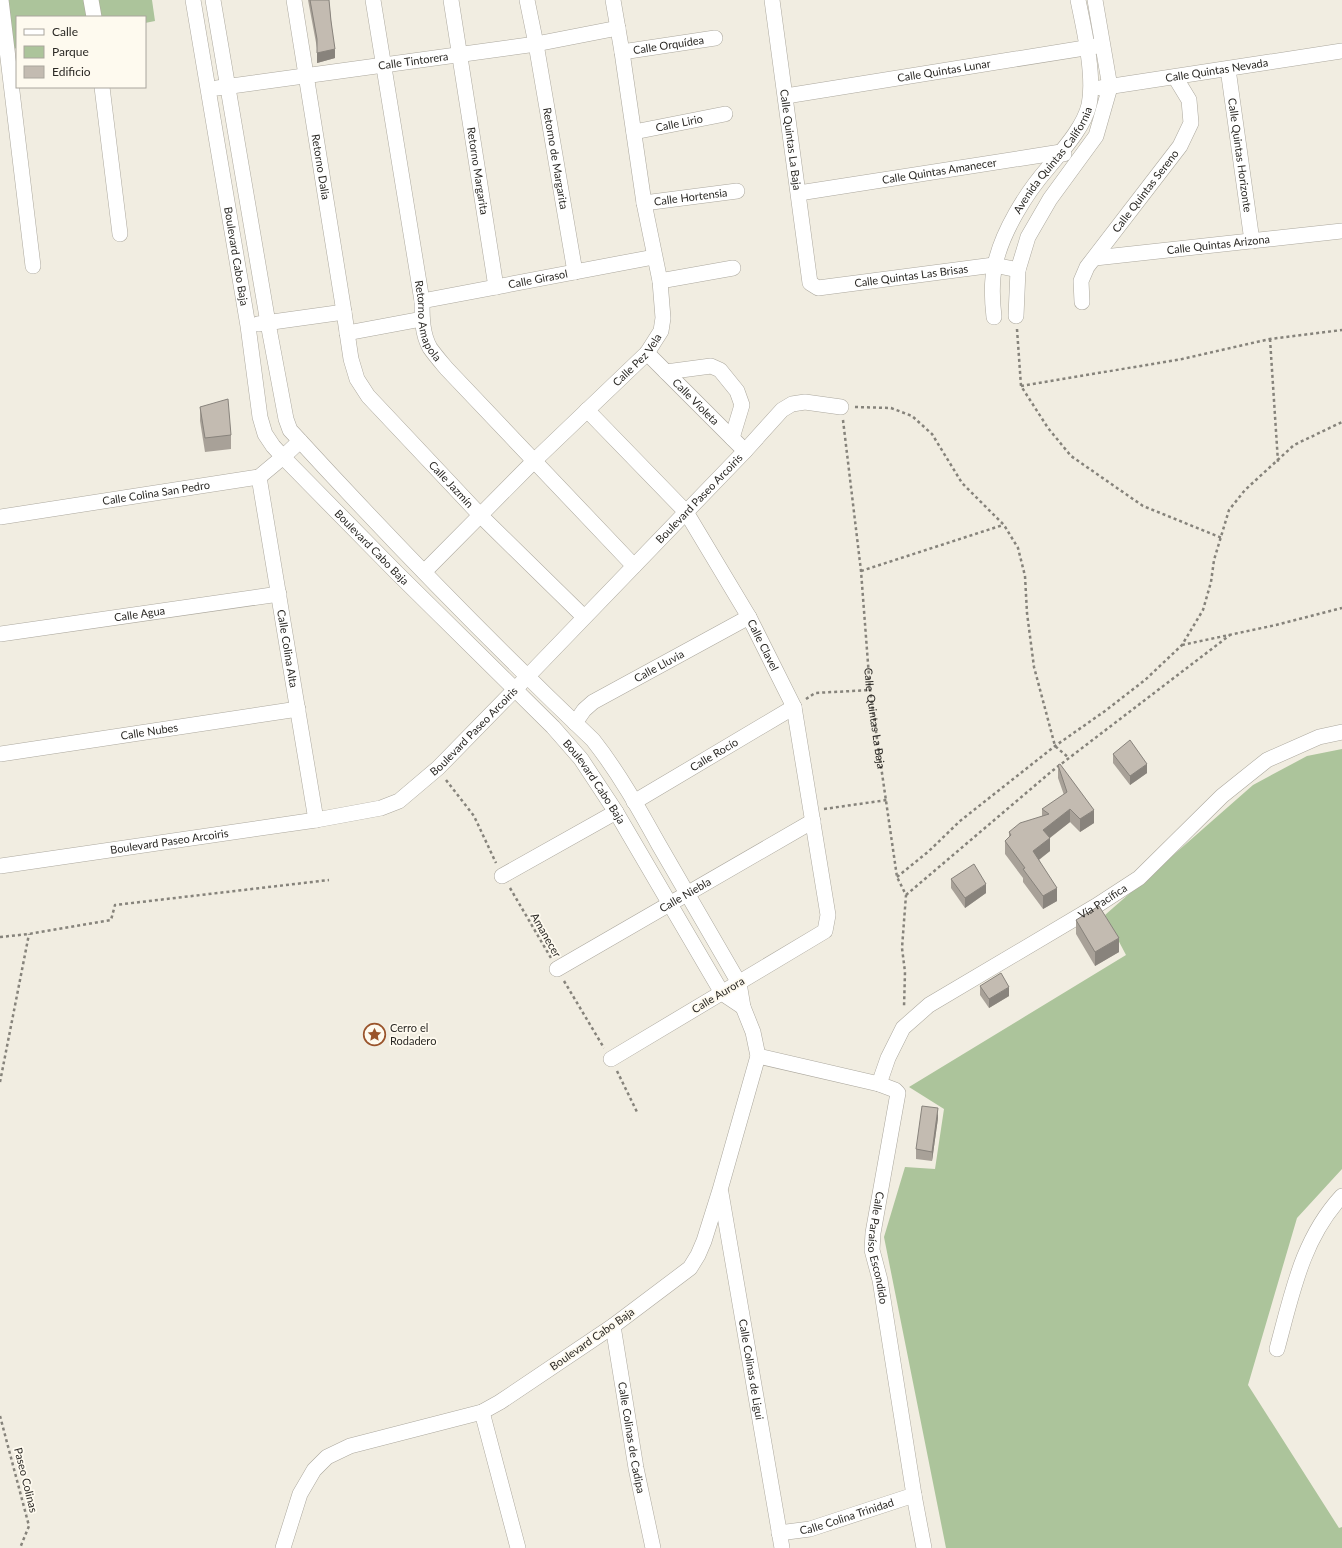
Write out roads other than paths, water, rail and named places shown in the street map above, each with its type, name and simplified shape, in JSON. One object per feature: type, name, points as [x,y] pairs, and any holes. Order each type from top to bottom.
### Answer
[{"type":"street","points":[[1,0],[34,266]]},
{"type":"street","points":[[91,0],[94,16]]},
{"type":"street","name":"Boulevard Cabo Baja","points":[[193,0],[248,326],[260,417],[265,434],[283,457],[397,573],[553,727],[582,759],[616,812],[722,993],[743,1006]]},
{"type":"street","name":"Boulevard Cabo Baja","points":[[213,0],[268,323],[286,419],[290,430],[411,560],[527,677],[593,740],[613,766],[739,983],[743,1006],[753,1032],[758,1056],[704,1241],[690,1268],[613,1326],[500,1402],[482,1412],[350,1446],[327,1457],[314,1470],[300,1494],[283,1548]]},
{"type":"street","name":"Retorno Dalia","points":[[294,0],[347,333]]},
{"type":"street","name":"Retorno Amapola","points":[[373,0],[422,301],[422,319],[425,338],[430,348],[452,374],[634,566]]},
{"type":"street","name":"Retorno Margarita","points":[[451,0],[496,287]]},
{"type":"street","name":"Retorno de Margarita","points":[[527,0],[536,44],[575,272]]},
{"type":"street","name":"Calle Pez Vela","points":[[424,572],[534,461],[647,353],[661,332],[663,318],[660,281],[644,203],[613,0]]},
{"type":"street","name":"Calle Quintas La Baja","points":[[772,0],[799,193],[808,279]]},
{"type":"street","name":"Avenida Quintas California","points":[[994,317],[994,266],[1004,238],[1033,185],[1078,129],[1089,106],[1091,90],[1087,47],[1078,0]]},
{"type":"street","name":"Avenida Quintas California","points":[[1016,316],[1018,270],[1028,237],[1050,199],[1096,136],[1110,86],[1095,0]]},
{"type":"street","name":"Calle Tintorera","points":[[208,89],[536,44],[618,28]]},
{"type":"street","name":"Calle Orquídea","points":[[622,52],[715,38]]},
{"type":"street","name":"Calle Quintas Lunar","points":[[786,96],[1103,45]]},
{"type":"street","name":"Calle Quintas Nevada","points":[[1091,90],[1342,51]]},
{"type":"street","name":"Calle Quintas Horizonte","points":[[1228,68],[1252,241]]},
{"type":"street","name":"Calle Quintas Sereno","points":[[1082,302],[1082,282],[1087,267],[1180,146],[1190,123],[1189,100],[1175,77]]},
{"type":"street","points":[[102,88],[120,234]]},
{"type":"street","name":"Calle Lirio","points":[[634,132],[725,114]]},
{"type":"street","points":[[1061,152],[1079,160]]},
{"type":"street","name":"Calle Quintas Amanecer","points":[[799,193],[1061,152]]},
{"type":"street","name":"Calle Hortensia","points":[[644,203],[738,191]]},
{"type":"street","name":"Calle Quintas Arizona","points":[[1095,258],[1342,231]]},
{"type":"street","name":"Calle Girasol","points":[[422,301],[654,257]]},
{"type":"street","name":"Calle Quintas Las Brisas","points":[[808,279],[813,286],[818,288],[994,266],[1018,270]]},
{"type":"street","points":[[660,281],[733,268]]},
{"type":"street","points":[[248,326],[344,312]]},
{"type":"street","points":[[347,333],[422,319]]},
{"type":"street","name":"Calle Jazmín","points":[[347,333],[351,359],[357,379],[368,396],[481,516],[584,617]]},
{"type":"street","name":"Calle Violeta","points":[[647,353],[745,451]]},
{"type":"street","points":[[666,372],[710,366],[720,370],[737,391],[742,405],[732,438]]},
{"type":"street","name":"Boulevard Paseo Arcoiris","points":[[0,866],[316,820],[381,808],[399,801],[438,768],[745,451],[782,410],[792,404],[805,402],[841,407]]},
{"type":"street","name":"Calle Clavel","points":[[587,410],[686,512],[749,617],[794,707],[828,915],[825,931]]},
{"type":"street","points":[[259,477],[300,441]]},
{"type":"street","name":"Calle Colina San Pedro","points":[[0,517],[259,477]]},
{"type":"street","name":"Calle Colina Alta","points":[[259,477],[316,820]]},
{"type":"street","points":[[397,573],[411,560]]},
{"type":"street","name":"Calle Agua","points":[[0,634],[279,594]]},
{"type":"street","name":"Calle Lluvia","points":[[575,723],[584,710],[593,702],[749,617]]},
{"type":"street","name":"Calle Rocío","points":[[634,802],[794,707]]},
{"type":"street","name":"Calle Nubes","points":[[0,754],[298,709]]},
{"type":"street","name":"Vía Pacífica","points":[[879,1084],[888,1058],[903,1028],[929,1005],[1096,906],[1139,878],[1222,796],[1267,760],[1319,737],[1342,732]]},
{"type":"street","points":[[502,876],[616,812]]},
{"type":"street","name":"Calle Niebla","points":[[557,969],[813,821]]},
{"type":"street","name":"Calle Aurora","points":[[611,1059],[825,931]]},
{"type":"street","name":"Calle Paraíso Escondido","points":[[758,1056],[879,1084],[897,1091],[899,1096],[873,1233],[872,1250],[880,1280],[914,1495],[924,1548]]},
{"type":"street","name":"Calle Colinas de Ligui","points":[[720,1190],[733,1255],[782,1548]]},
{"type":"street","points":[[1276,1349],[1303,1260],[1316,1229],[1342,1196]]},
{"type":"street","name":"Calle Colinas de Cadipa","points":[[613,1326],[636,1468],[653,1548]]},
{"type":"street","points":[[482,1412],[518,1548]]},
{"type":"street","name":"Calle Colina Trinidad","points":[[779,1533],[810,1529],[914,1495]]},
{"type":"place","name":"Cerro el Rodadero","points":[[375,1034]]}]
